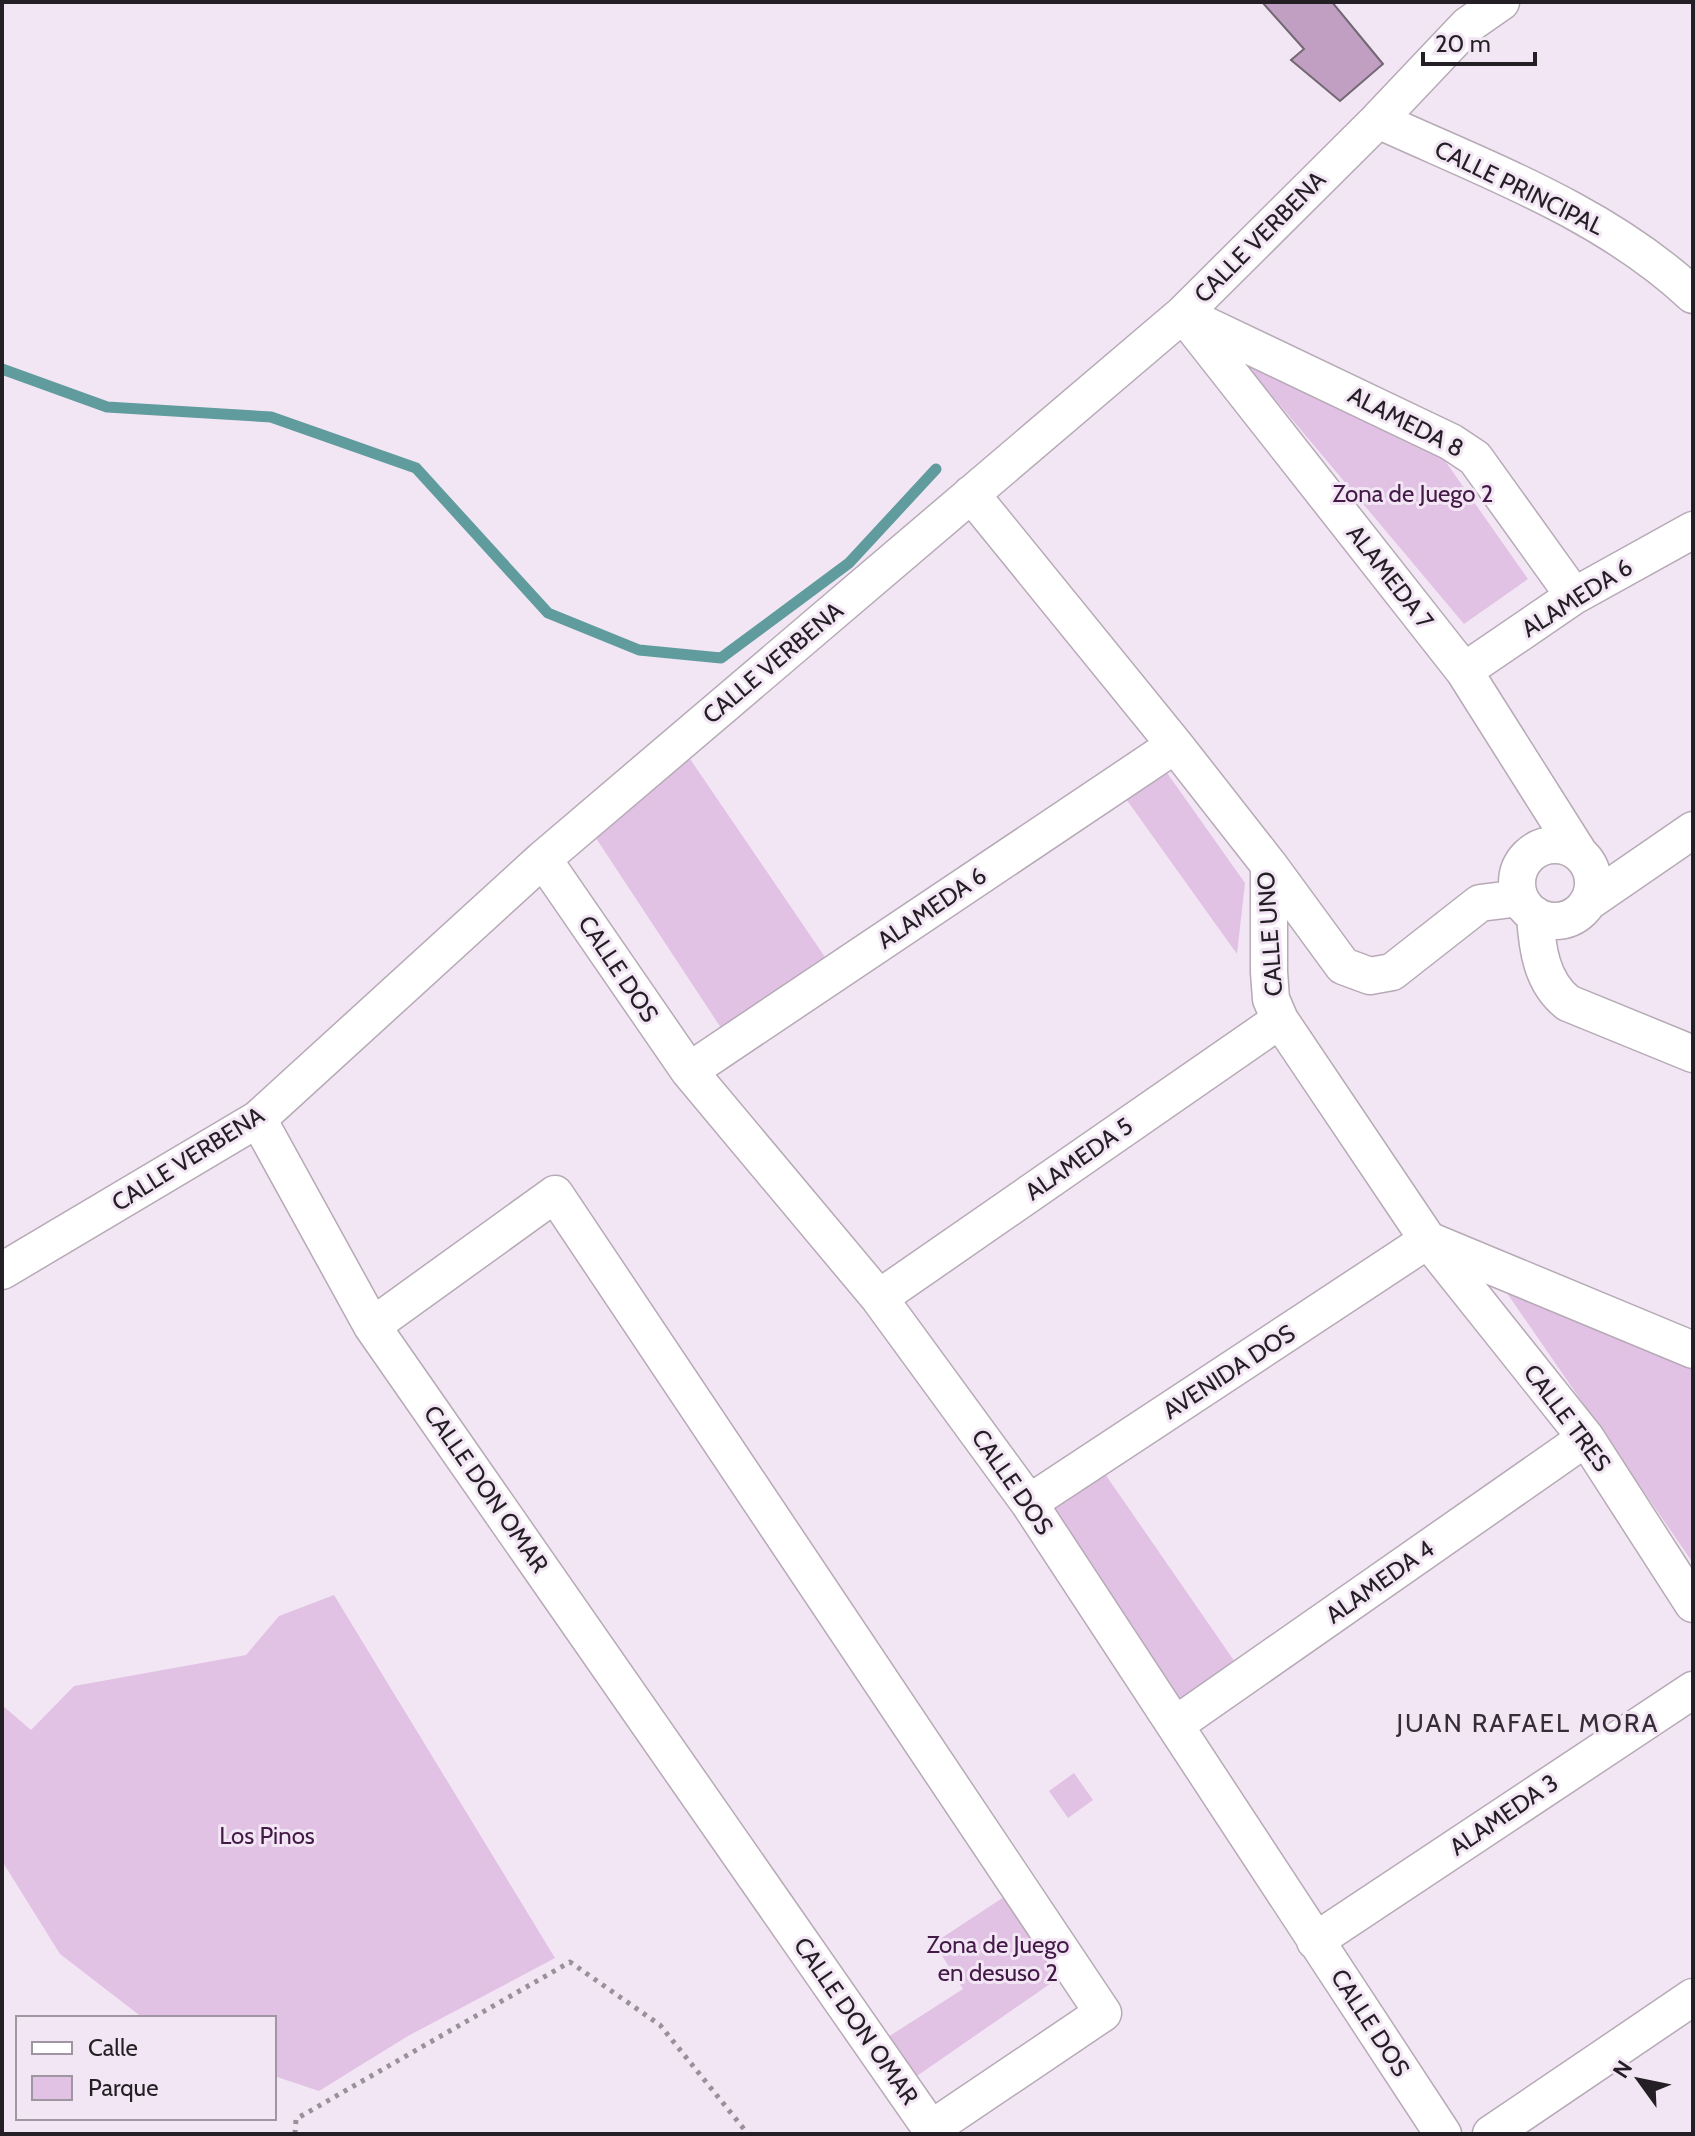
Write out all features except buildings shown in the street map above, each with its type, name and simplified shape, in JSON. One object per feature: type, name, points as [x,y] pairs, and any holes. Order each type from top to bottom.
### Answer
[{"type":"street","name":"CALLE VERBENA","points":[[2,1271],[258,1119],[543,859],[1183,314],[1378,120],[1468,25],[1501,2]]},
{"type":"street","name":"CALLE PRINCIPAL","points":[[1378,120],[1572,209],[1660,264],[1693,295]]},
{"type":"street","name":"ALAMEDA 8","points":[[1183,314],[1451,442],[1475,458],[1574,596]]},
{"type":"street","name":"ALAMEDA 7","points":[[1183,314],[1464,671],[1579,853]]},
{"type":"street","name":"CALLE UNO","points":[[971,494],[1269,865],[1271,999],[1280,1020],[1428,1240]]},
{"type":"street","name":"ALAMEDA 6","points":[[1464,671],[1574,596],[1693,530]]},
{"type":"street","name":"ALAMEDA 6","points":[[689,1071],[1175,745]]},
{"type":"street","points":[[1269,865],[1343,966],[1370,976],[1392,972],[1480,903],[1528,907],[1558,921],[1569,918],[1693,830]]},
{"type":"street","points":[[1587,903],[1593,881],[1591,871],[1579,853],[1556,845],[1532,853],[1523,862],[1517,886],[1528,907],[1538,950],[1557,994],[1568,1003],[1693,1054]]},
{"type":"street","name":"CALLE DOS","points":[[543,859],[689,1071],[879,1298],[1029,1503],[1443,2134]]},
{"type":"street","name":"ALAMEDA 5","points":[[879,1298],[1280,1020]]},
{"type":"street","name":"CALLE DON OMAR","points":[[258,1119],[372,1326],[931,2129],[1103,2013],[555,1194],[372,1326]]},
{"type":"street","points":[[1428,1240],[1693,1350]]},
{"type":"street","name":"CALLE TRES","points":[[1428,1240],[1586,1438],[1693,1604]]},
{"type":"street","name":"AVENIDA DOS","points":[[1029,1503],[1428,1240]]},
{"type":"street","name":"ALAMEDA 4","points":[[1175,1725],[1586,1438]]},
{"type":"street","name":"ALAMEDA 3","points":[[1315,1941],[1693,1690]]},
{"type":"street","points":[[1491,2134],[1693,1997]]},
{"type":"path","points":[[295,2134],[296,2119],[570,1962],[660,2025],[748,2134]]},
{"type":"green space","name":"Zona de Juego 2","points":[[1243,361],[1441,455],[1528,579],[1464,624]]},
{"type":"green space","points":[[686,753],[829,963],[725,1034],[588,826]]},
{"type":"green space","points":[[1165,770],[1245,883],[1237,954],[1126,799]]},
{"type":"green space","points":[[1489,1267],[1693,1353],[1693,1563]]},
{"type":"green space","points":[[1103,1471],[1235,1662],[1173,1704],[1039,1513]]},
{"type":"green space","name":"Los Pinos","points":[[334,1595],[555,1958],[408,2036],[319,2091],[276,2077],[276,2016],[140,2016],[60,1954],[2,1861],[2,1705],[31,1730],[74,1686],[246,1655],[279,1616]]},
{"type":"green space","points":[[1074,1773],[1093,1800],[1068,1818],[1049,1791]]},
{"type":"green space","name":"Zona de Juego en desuso 2","points":[[1013,1891],[1060,1977],[914,2078],[888,2037],[963,1989],[934,1943]]},
{"type":"waterway","points":[[2,369],[107,407],[271,417],[416,468],[548,613],[639,650],[721,658],[849,563],[936,469]]},
{"type":"district","name":"JUAN RAFAEL MORA","points":[[1528,1723]]}]
